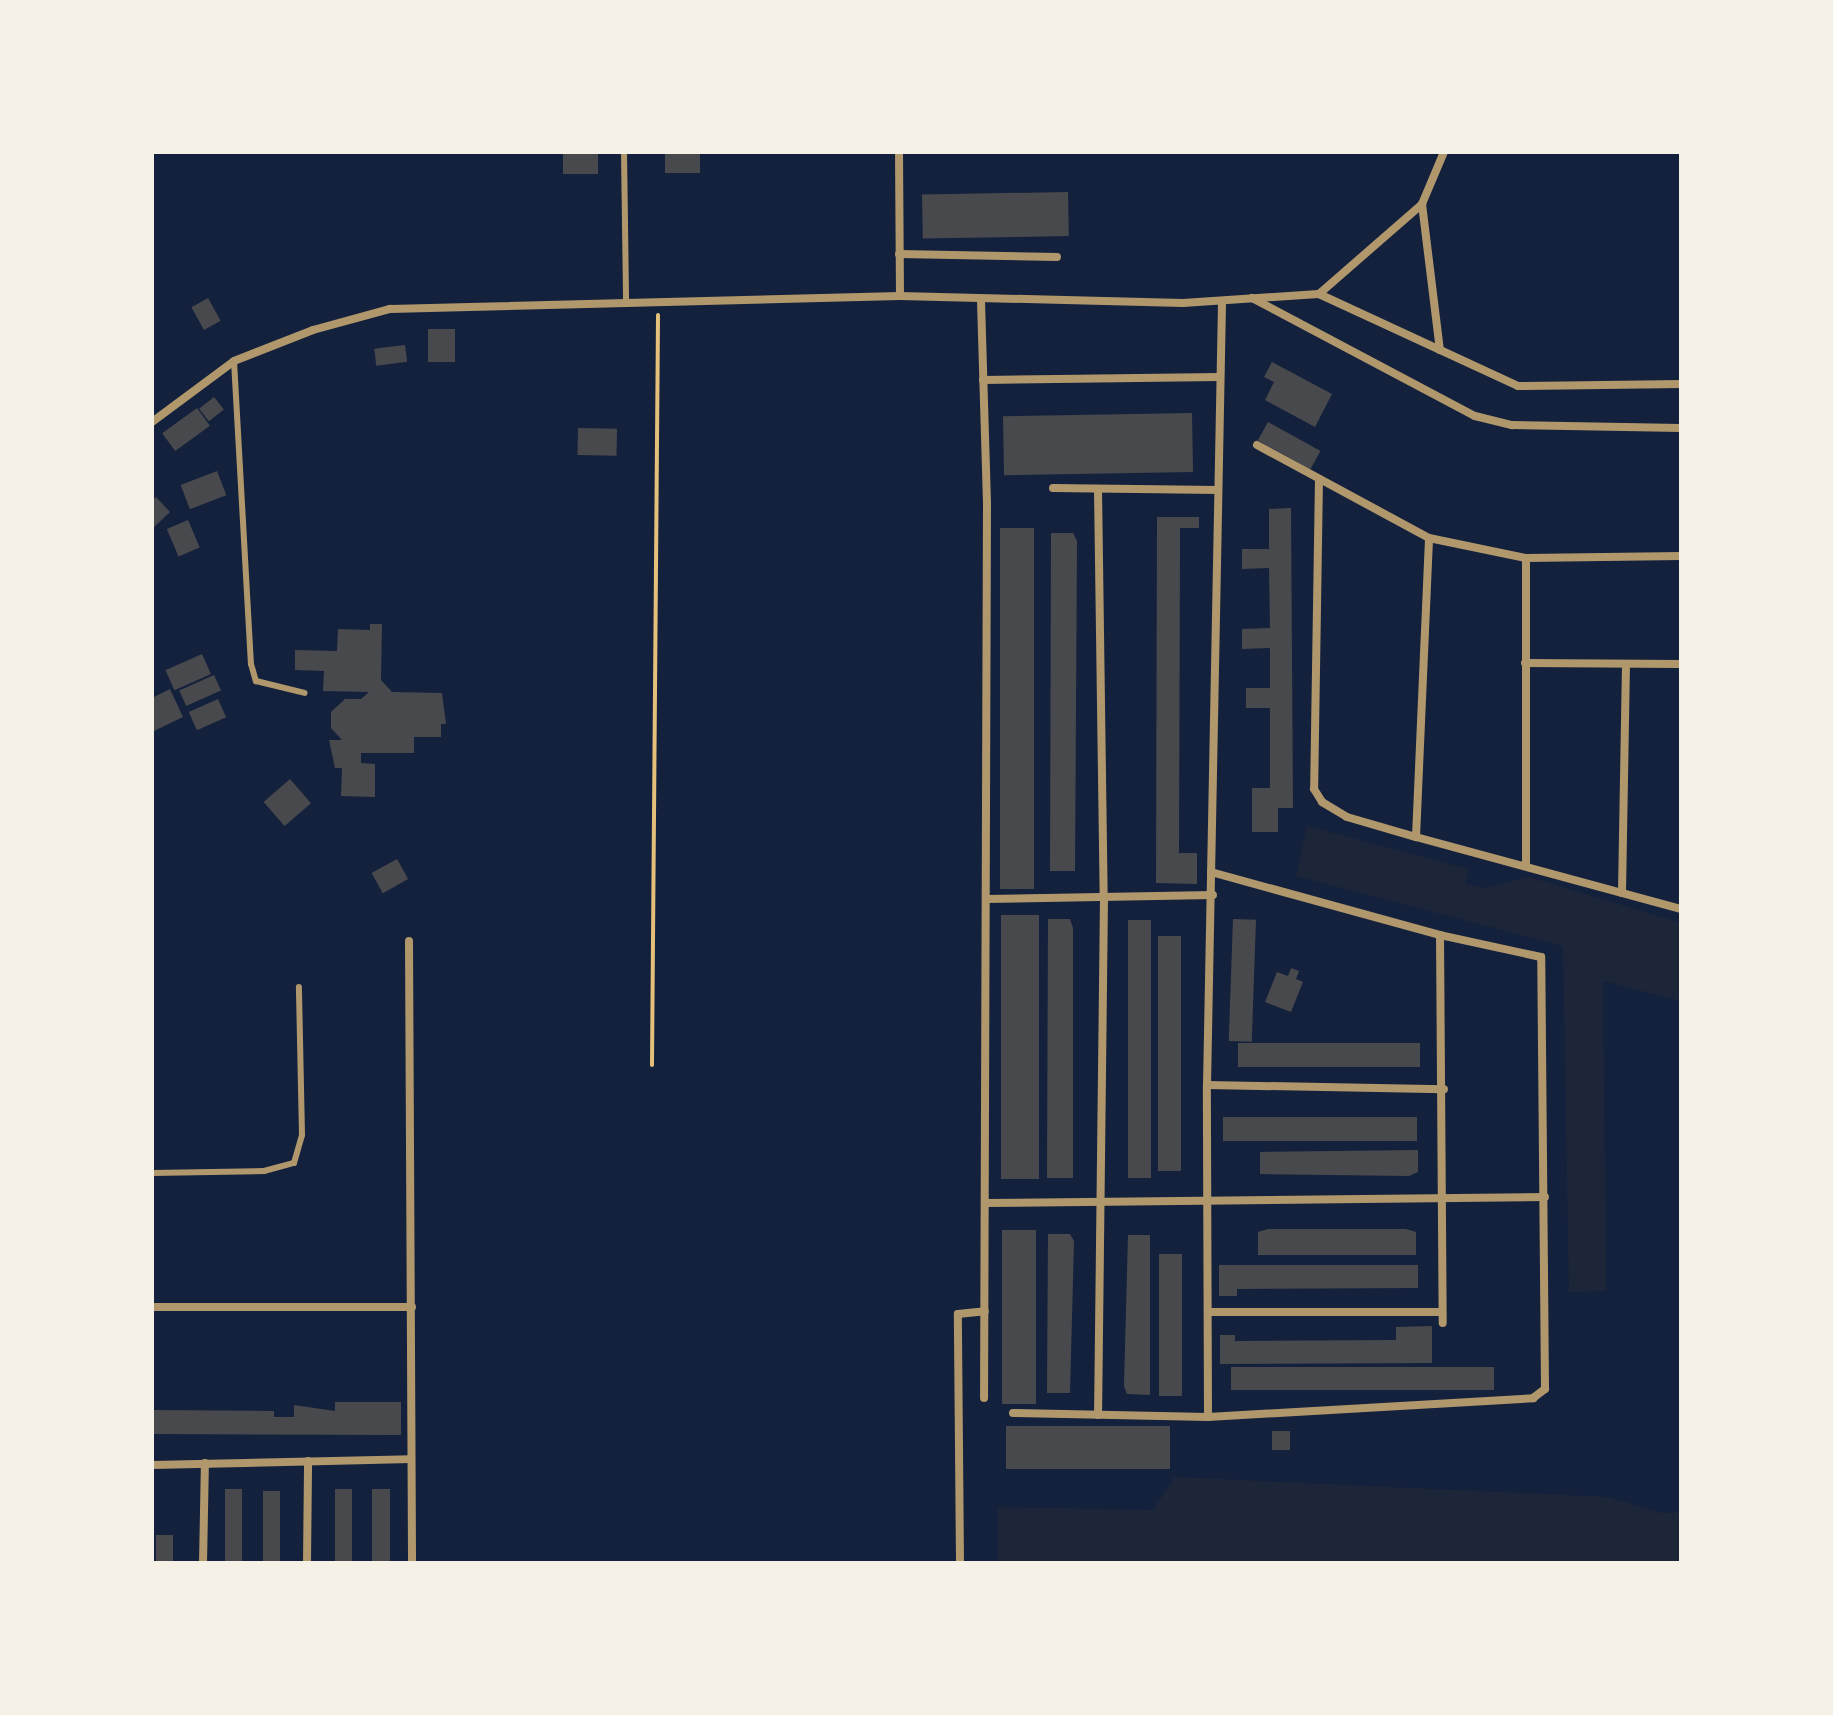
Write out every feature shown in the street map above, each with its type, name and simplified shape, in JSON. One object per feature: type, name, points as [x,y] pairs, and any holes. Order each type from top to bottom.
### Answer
[{"type":"street","points":[[899,152],[900,296]]},
{"type":"street","points":[[1319,294],[1422,204],[1444,152]]},
{"type":"street","points":[[1422,204],[1440,350]]},
{"type":"street","points":[[899,254],[1057,257]]},
{"type":"street","points":[[152,422],[234,361],[313,330],[390,309],[626,304],[658,300],[900,296],[981,301],[1222,301],[1319,294],[1518,386],[1681,384]]},
{"type":"street","points":[[1251,297],[1475,416],[1512,425],[1681,428]]},
{"type":"street","points":[[981,301],[986,899],[984,1398]]},
{"type":"street","points":[[1208,1417],[1207,1085],[1222,301]]},
{"type":"street","points":[[983,380],[1219,377]]},
{"type":"street","points":[[1257,445],[1429,538],[1526,558],[1681,556]]},
{"type":"street","points":[[1319,479],[1314,789],[1322,802],[1347,817],[1681,909]]},
{"type":"street","points":[[1053,488],[1218,490]]},
{"type":"street","points":[[1098,489],[1104,898],[1098,1415]]},
{"type":"street","points":[[1416,837],[1429,538]]},
{"type":"street","points":[[1526,558],[1526,864]]},
{"type":"street","points":[[1525,663],[1681,664]]},
{"type":"street","points":[[1622,893],[1626,664]]},
{"type":"street","points":[[1013,1413],[1208,1417],[1539,1395],[1547,1380],[1541,957],[1440,935],[1211,872]]},
{"type":"street","points":[[986,899],[1213,895]]},
{"type":"street","points":[[1440,935],[1444,1089],[1443,1323]]},
{"type":"street","points":[[409,941],[412,1563]]},
{"type":"street","points":[[1207,1085],[1444,1089]]},
{"type":"street","points":[[985,1203],[1545,1197]]},
{"type":"street","points":[[152,1307],[412,1307]]},
{"type":"street","points":[[960,1563],[958,1314],[985,1311]]},
{"type":"street","points":[[1208,1312],[1441,1312]]},
{"type":"street","points":[[152,1465],[411,1459]]},
{"type":"street","points":[[307,1563],[308,1461]]},
{"type":"street","points":[[203,1563],[205,1463]]},
{"type":"lane","points":[[624,152],[626,304]]},
{"type":"lane","points":[[234,361],[251,664],[256,681],[305,693]]},
{"type":"lane","points":[[152,1173],[264,1171],[294,1163],[302,1135],[299,987]]},
{"type":"path","points":[[652,1065],[658,300]]},
{"type":"shaded area","points":[[1307,826],[1468,869],[1466,884],[1485,888],[1529,877],[1681,923],[1681,1001],[1603,981],[1606,1291],[1569,1292],[1563,946],[1296,876]]},
{"type":"shaded area","points":[[1175,1477],[1608,1497],[1661,1513],[1681,1512],[1681,1563],[998,1563],[998,1507],[1153,1510]]},
{"type":"building","points":[[563,152],[598,152],[598,174],[563,174]]},
{"type":"building","points":[[665,152],[700,152],[700,173],[665,173]]},
{"type":"building","points":[[1068,192],[1069,236],[923,239],[922,195]]},
{"type":"building","points":[[208,298],[221,321],[204,330],[191,307]]},
{"type":"building","points":[[428,329],[455,329],[455,362],[428,362]]},
{"type":"building","points":[[405,345],[407,362],[376,366],[374,349]]},
{"type":"building","points":[[1272,362],[1332,394],[1315,427],[1265,400],[1274,382],[1264,377]]},
{"type":"building","points":[[214,397],[224,410],[209,421],[199,409]]},
{"type":"building","points":[[197,408],[210,426],[175,451],[162,433]]},
{"type":"building","points":[[1192,413],[1193,472],[1004,475],[1003,416]]},
{"type":"building","points":[[1268,422],[1320,451],[1310,469],[1258,440]]},
{"type":"building","points":[[578,428],[617,429],[617,456],[578,455]]},
{"type":"building","points":[[217,471],[226,495],[190,509],[181,485]]},
{"type":"building","points":[[156,497],[170,512],[152,529],[152,501]]},
{"type":"building","points":[[1291,508],[1293,808],[1278,808],[1278,832],[1252,832],[1252,788],[1270,788],[1270,708],[1246,708],[1246,688],[1270,688],[1270,648],[1242,649],[1242,629],[1270,628],[1269,568],[1242,569],[1242,549],[1269,549],[1269,509]]},
{"type":"building","points":[[1157,517],[1199,517],[1199,528],[1180,528],[1179,853],[1197,853],[1197,884],[1156,883]]},
{"type":"building","points":[[188,520],[200,548],[179,557],[167,529]]},
{"type":"building","points":[[1000,528],[1034,528],[1034,889],[1000,889]]},
{"type":"building","points":[[1051,533],[1073,533],[1077,541],[1075,871],[1050,871]]},
{"type":"building","points":[[370,624],[382,624],[381,680],[392,692],[442,693],[446,724],[441,724],[441,737],[414,737],[414,753],[361,753],[361,763],[375,764],[375,797],[341,796],[342,768],[335,768],[329,740],[342,740],[331,728],[331,712],[345,699],[361,699],[369,692],[323,691],[324,671],[295,670],[295,650],[337,651],[338,629],[370,630]]},
{"type":"building","points":[[202,654],[211,674],[174,690],[165,670]]},
{"type":"building","points":[[214,675],[221,691],[186,706],[179,690]]},
{"type":"building","points":[[170,689],[183,717],[152,732],[152,698]]},
{"type":"building","points":[[218,699],[226,717],[197,730],[189,712]]},
{"type":"building","points":[[290,779],[311,803],[285,826],[264,802]]},
{"type":"building","points":[[397,859],[408,879],[383,893],[372,873]]},
{"type":"building","points":[[1001,915],[1039,915],[1039,1179],[1001,1179]]},
{"type":"building","points":[[1048,919],[1070,919],[1073,928],[1073,1178],[1047,1178]]},
{"type":"building","points":[[1233,919],[1256,920],[1252,1042],[1229,1041]]},
{"type":"building","points":[[1128,920],[1151,920],[1151,1178],[1128,1178]]},
{"type":"building","points":[[1158,936],[1181,936],[1181,1171],[1158,1171]]},
{"type":"building","points":[[1291,968],[1299,971],[1296,979],[1303,982],[1291,1012],[1265,1002],[1277,972],[1288,976]]},
{"type":"building","points":[[1238,1043],[1420,1043],[1420,1067],[1238,1067]]},
{"type":"building","points":[[1223,1117],[1417,1117],[1417,1141],[1223,1141]]},
{"type":"building","points":[[1418,1150],[1418,1172],[1409,1176],[1260,1174],[1260,1152]]},
{"type":"building","points":[[1268,1229],[1406,1229],[1416,1232],[1416,1255],[1258,1255],[1258,1232]]},
{"type":"building","points":[[1002,1230],[1036,1230],[1036,1404],[1002,1404]]},
{"type":"building","points":[[1048,1234],[1070,1234],[1074,1241],[1070,1393],[1047,1393]]},
{"type":"building","points":[[1128,1235],[1150,1235],[1150,1395],[1127,1394],[1124,1386]]},
{"type":"building","points":[[1159,1254],[1182,1254],[1182,1396],[1159,1396]]},
{"type":"building","points":[[1219,1265],[1418,1265],[1418,1288],[1237,1289],[1237,1296],[1219,1296]]},
{"type":"building","points":[[1432,1326],[1432,1363],[1220,1364],[1220,1335],[1235,1335],[1235,1341],[1396,1340],[1396,1327]]},
{"type":"building","points":[[1231,1367],[1494,1367],[1494,1390],[1231,1390]]},
{"type":"building","points":[[335,1402],[401,1402],[401,1435],[152,1434],[152,1410],[274,1411],[274,1417],[294,1417],[294,1405],[335,1411]]},
{"type":"building","points":[[1006,1426],[1170,1426],[1170,1469],[1006,1469]]},
{"type":"building","points":[[1272,1431],[1290,1431],[1290,1450],[1272,1450]]},
{"type":"building","points":[[225,1489],[242,1489],[242,1563],[225,1563]]},
{"type":"building","points":[[335,1489],[352,1489],[352,1563],[335,1563]]},
{"type":"building","points":[[372,1489],[390,1489],[390,1563],[372,1563]]},
{"type":"building","points":[[263,1491],[280,1491],[280,1563],[263,1563]]},
{"type":"building","points":[[156,1535],[173,1535],[173,1563],[156,1563]]}]
